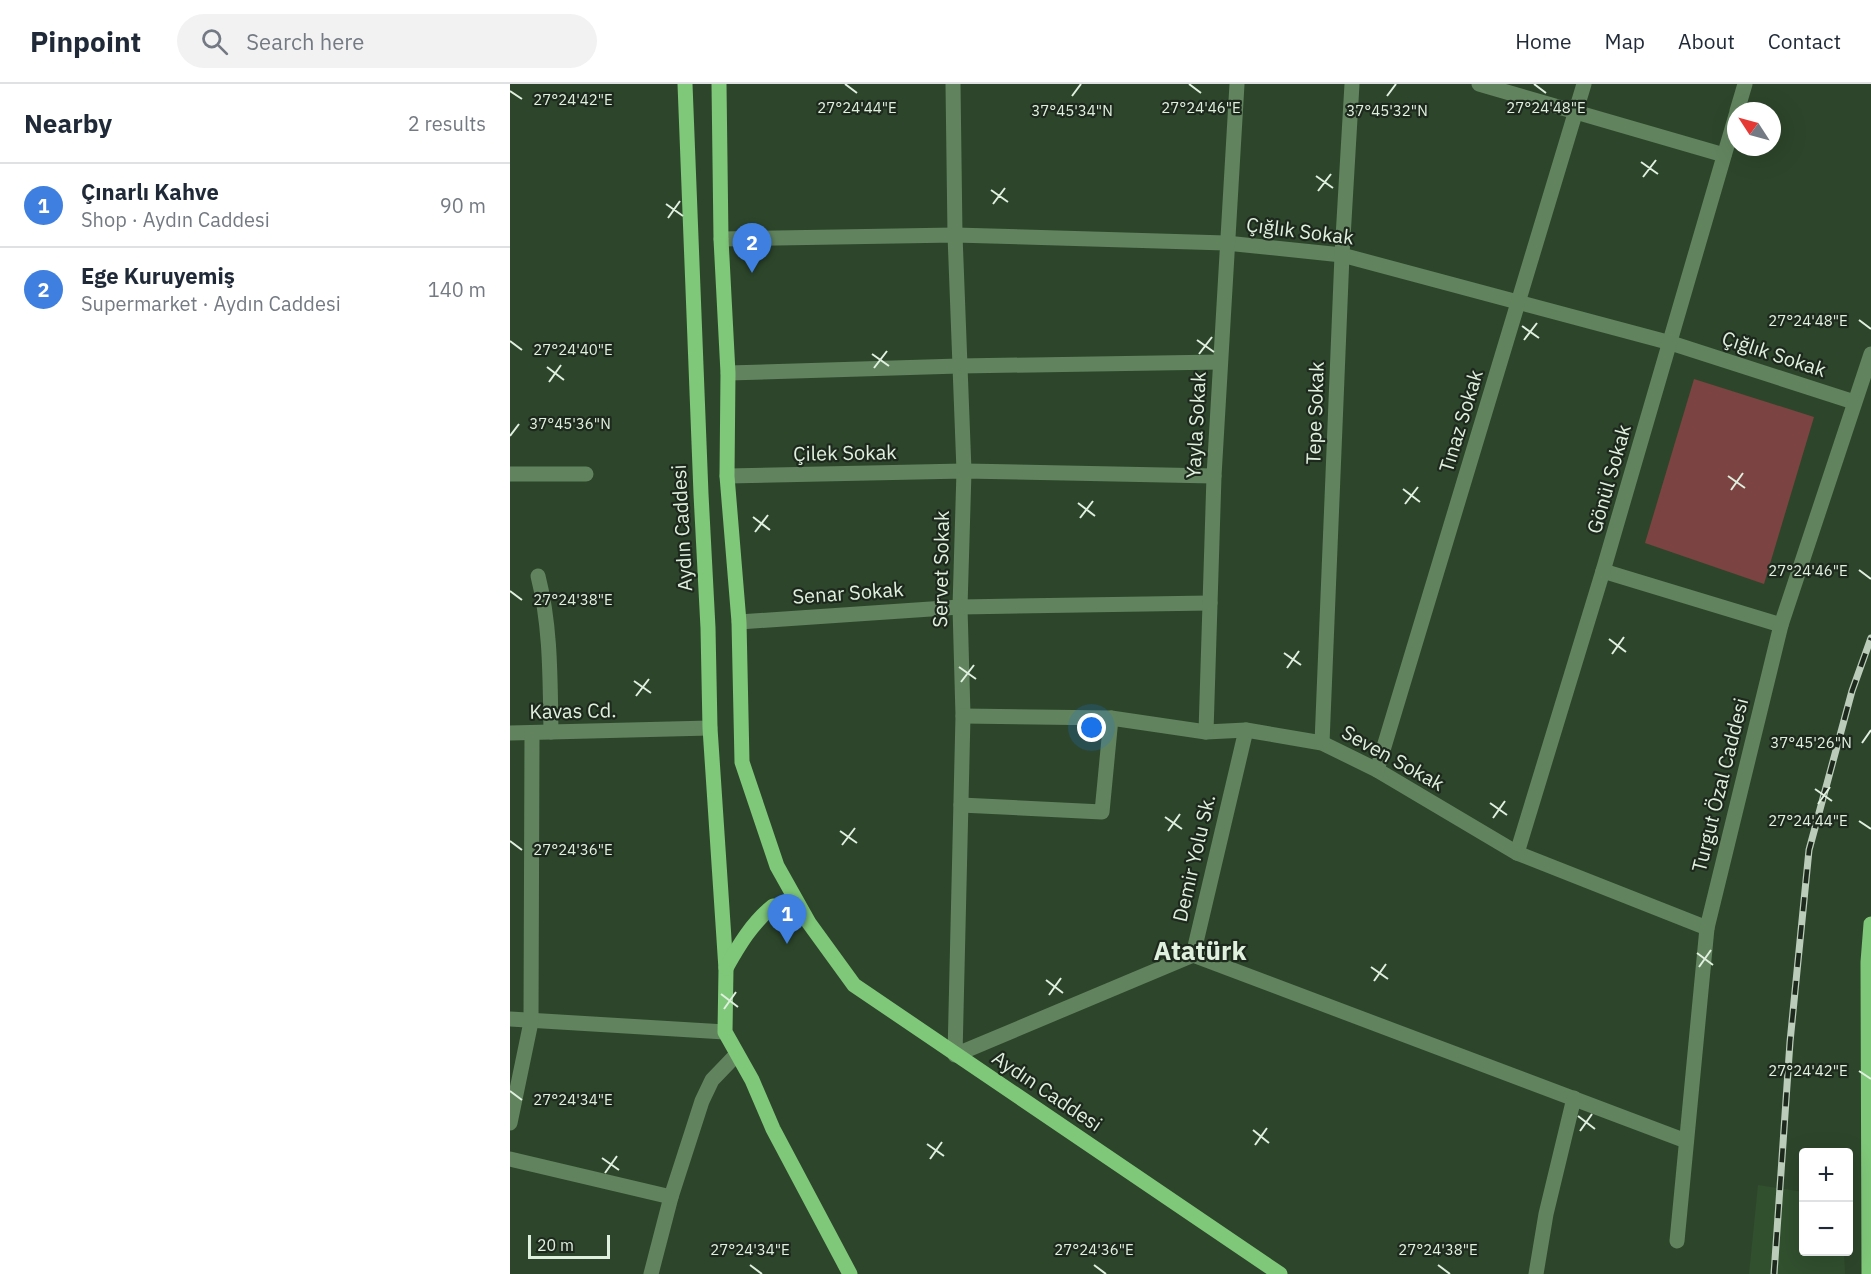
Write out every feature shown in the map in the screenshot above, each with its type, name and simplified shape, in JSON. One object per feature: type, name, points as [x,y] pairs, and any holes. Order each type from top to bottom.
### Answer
[{"type":"main road","name":"Aydın Caddesi","points":[[685,84],[700,494],[708,628],[710,728],[726,969],[725,1032],[752,1080],[773,1129],[850,1274]]},
{"type":"main road","name":"Aydın Caddesi","points":[[719,84],[722,239],[728,373],[727,476],[739,622],[742,762],[777,866],[808,923],[854,986],[1261,1268],[1280,1274]]},
{"type":"main road","name":"Aydın Caddesi","points":[[726,969],[740,943],[760,916],[773,906],[790,909],[808,923]]},
{"type":"main road","points":[[1869,1274],[1871,924]]},
{"type":"street","name":"Servet Sokak","points":[[953,84],[955,235],[964,471],[960,607],[963,716],[955,1054]]},
{"type":"street","name":"Yayla Sokak","points":[[1206,732],[1214,476],[1237,84]]},
{"type":"street","name":"Tepe Sokak","points":[[1322,743],[1342,255],[1352,84]]},
{"type":"street","points":[[1479,84],[1724,155]]},
{"type":"street","name":"Tınaz Sokak","points":[[1377,770],[1584,84]]},
{"type":"street","name":"Gönül Sokak","points":[[1740,102],[1745,84]]},
{"type":"street","name":"Gönül Sokak","points":[[1517,853],[1604,571],[1727,145]]},
{"type":"street","name":"Çığlık Sokak","points":[[722,239],[955,235],[1226,243],[1342,255],[1671,343],[1854,402]]},
{"type":"street","name":"Turgut Özal Caddesi","points":[[1677,1241],[1707,928],[1781,625],[1871,354]]},
{"type":"street","points":[[728,373],[959,366],[1220,362]]},
{"type":"street","name":"Çilek Sokak","points":[[727,476],[964,471],[1214,476]]},
{"type":"street","points":[[510,474],[586,474]]},
{"type":"street","points":[[1604,571],[1781,625]]},
{"type":"street","points":[[538,576],[549,647],[551,732]]},
{"type":"street","name":"Senar Sokak","points":[[739,622],[960,607],[1210,603]]},
{"type":"street","name":"Seven Sokak","points":[[963,716],[1111,718],[1206,732],[1246,730],[1322,743],[1377,770],[1517,853],[1707,928]]},
{"type":"street","points":[[961,805],[1102,812],[1111,718]]},
{"type":"street","name":"Kavas Cd.","points":[[510,733],[710,728]]},
{"type":"street","name":"Demir Yolu Sk.","points":[[1193,955],[1246,730]]},
{"type":"street","points":[[510,1124],[531,1022],[532,733]]},
{"type":"street","points":[[955,1054],[1193,955],[1686,1141]]},
{"type":"street","points":[[510,1019],[725,1032]]},
{"type":"street","points":[[651,1274],[671,1197],[702,1101],[712,1080],[737,1054]]},
{"type":"street","points":[[1536,1274],[1546,1214],[1574,1098]]},
{"type":"street","points":[[510,1159],[671,1197]]},
{"type":"shaded area","points":[[1694,379],[1814,417],[1764,584],[1645,543]]},
{"type":"shaded area","points":[[1758,1185],[1799,1191],[1799,1256],[1844,1256],[1845,1274],[1749,1274]]},
{"type":"railway","points":[[1774,1274],[1790,1042],[1809,850],[1852,691],[1871,638]]},
{"type":"place","name":"Ege Kuruyemiş","points":[[752,273]]},
{"type":"place","name":"Çınarlı Kahve","points":[[787,944]]},
{"type":"district","name":"Atatürk","points":[[1200,951]]}]
